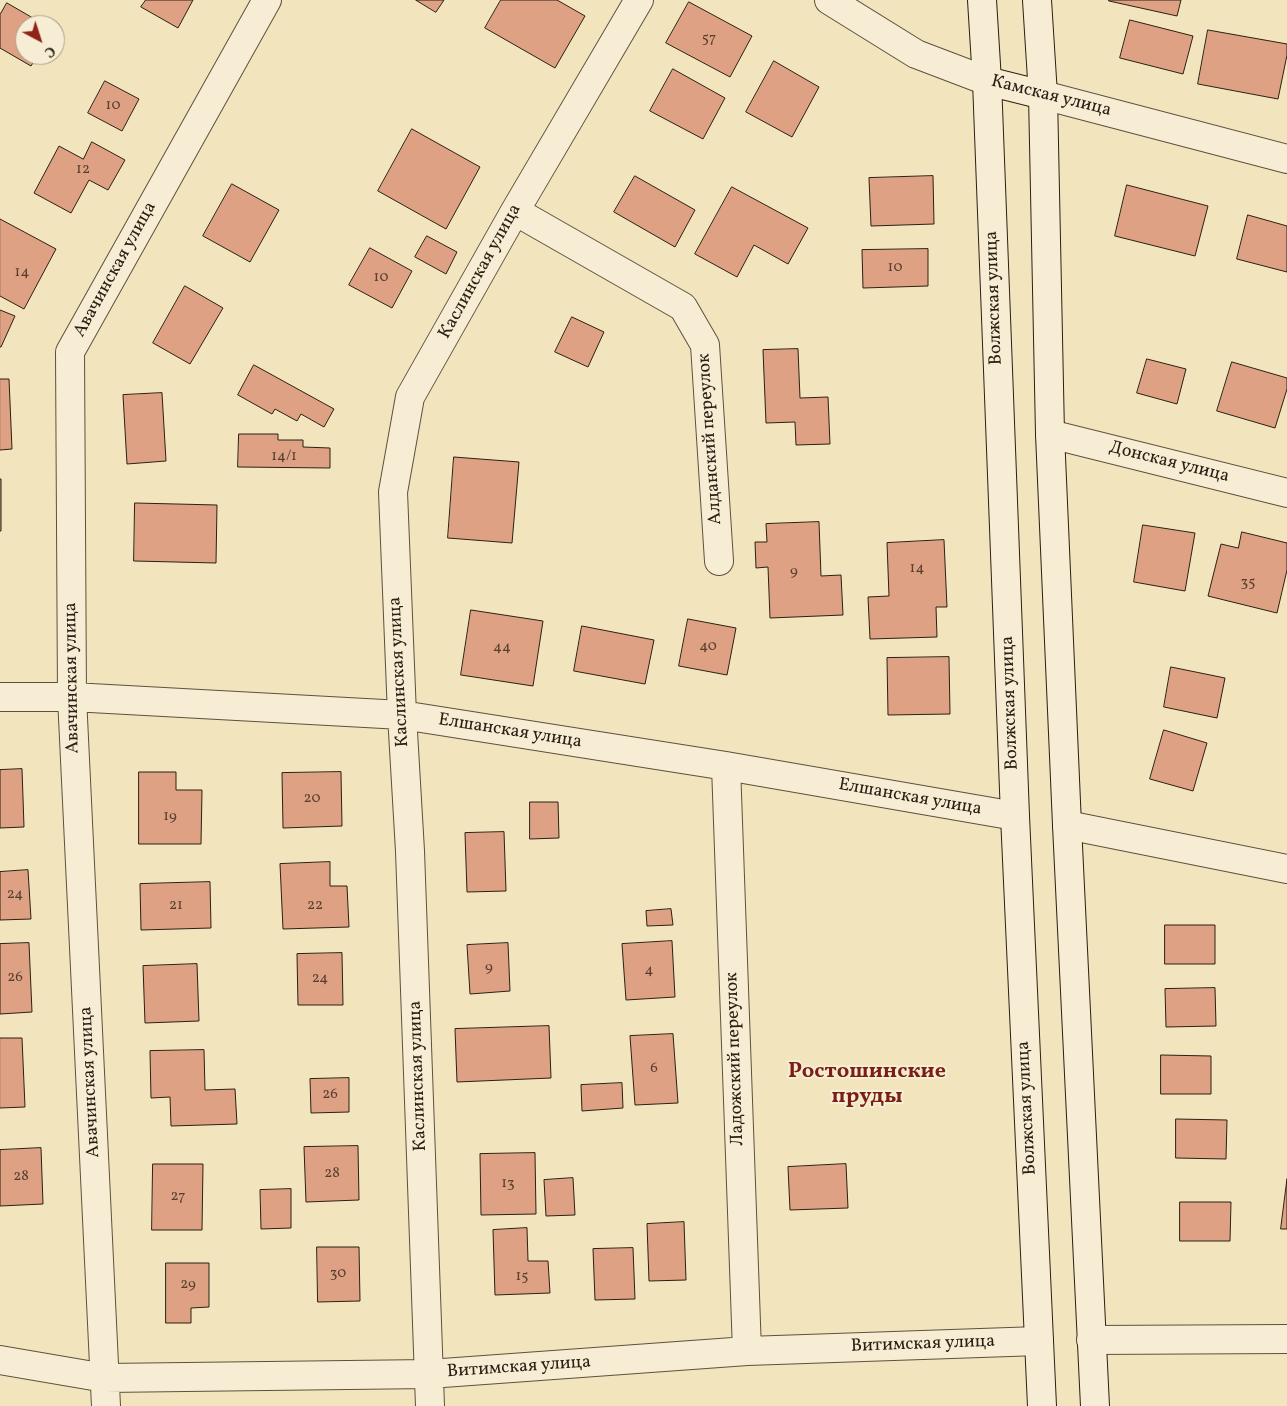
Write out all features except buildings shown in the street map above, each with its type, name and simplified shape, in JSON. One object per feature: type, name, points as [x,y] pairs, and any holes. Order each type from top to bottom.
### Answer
[{"type":"street","name":"Авачинская улица","points":[[106,1406],[72,697],[70,352],[267,0]]},
{"type":"street","name":"Каслинская улица","points":[[430,1406],[410,851],[402,715],[393,492],[410,397],[515,210],[639,0]]},
{"type":"street","name":"Камская улица","points":[[829,0],[916,54],[987,81],[1287,159]]},
{"type":"street","name":"Волжская улица","points":[[982,0],[987,81],[1016,816],[1042,1406]]},
{"type":"street","points":[[1037,0],[1043,95],[1050,434],[1095,1406]]},
{"type":"street","name":"Алданский переулок","points":[[515,210],[683,307],[706,345],[719,561]]},
{"type":"street","name":"Донская улица","points":[[1050,434],[1287,492]]},
{"type":"street","name":"Елшанская улица","points":[[0,697],[72,697],[402,715],[726,766],[1016,816]]},
{"type":"street","name":"Ладожский переулок","points":[[726,766],[747,1351]]},
{"type":"street","points":[[1067,825],[1287,869]]},
{"type":"street","points":[[1091,1340],[1287,1339]]},
{"type":"street","name":"Витимская улица","points":[[0,1360],[105,1378],[429,1374],[747,1351],[1039,1341]]},
{"type":"district","name":"Ростошинские пруды","points":[[867,1086]]}]
